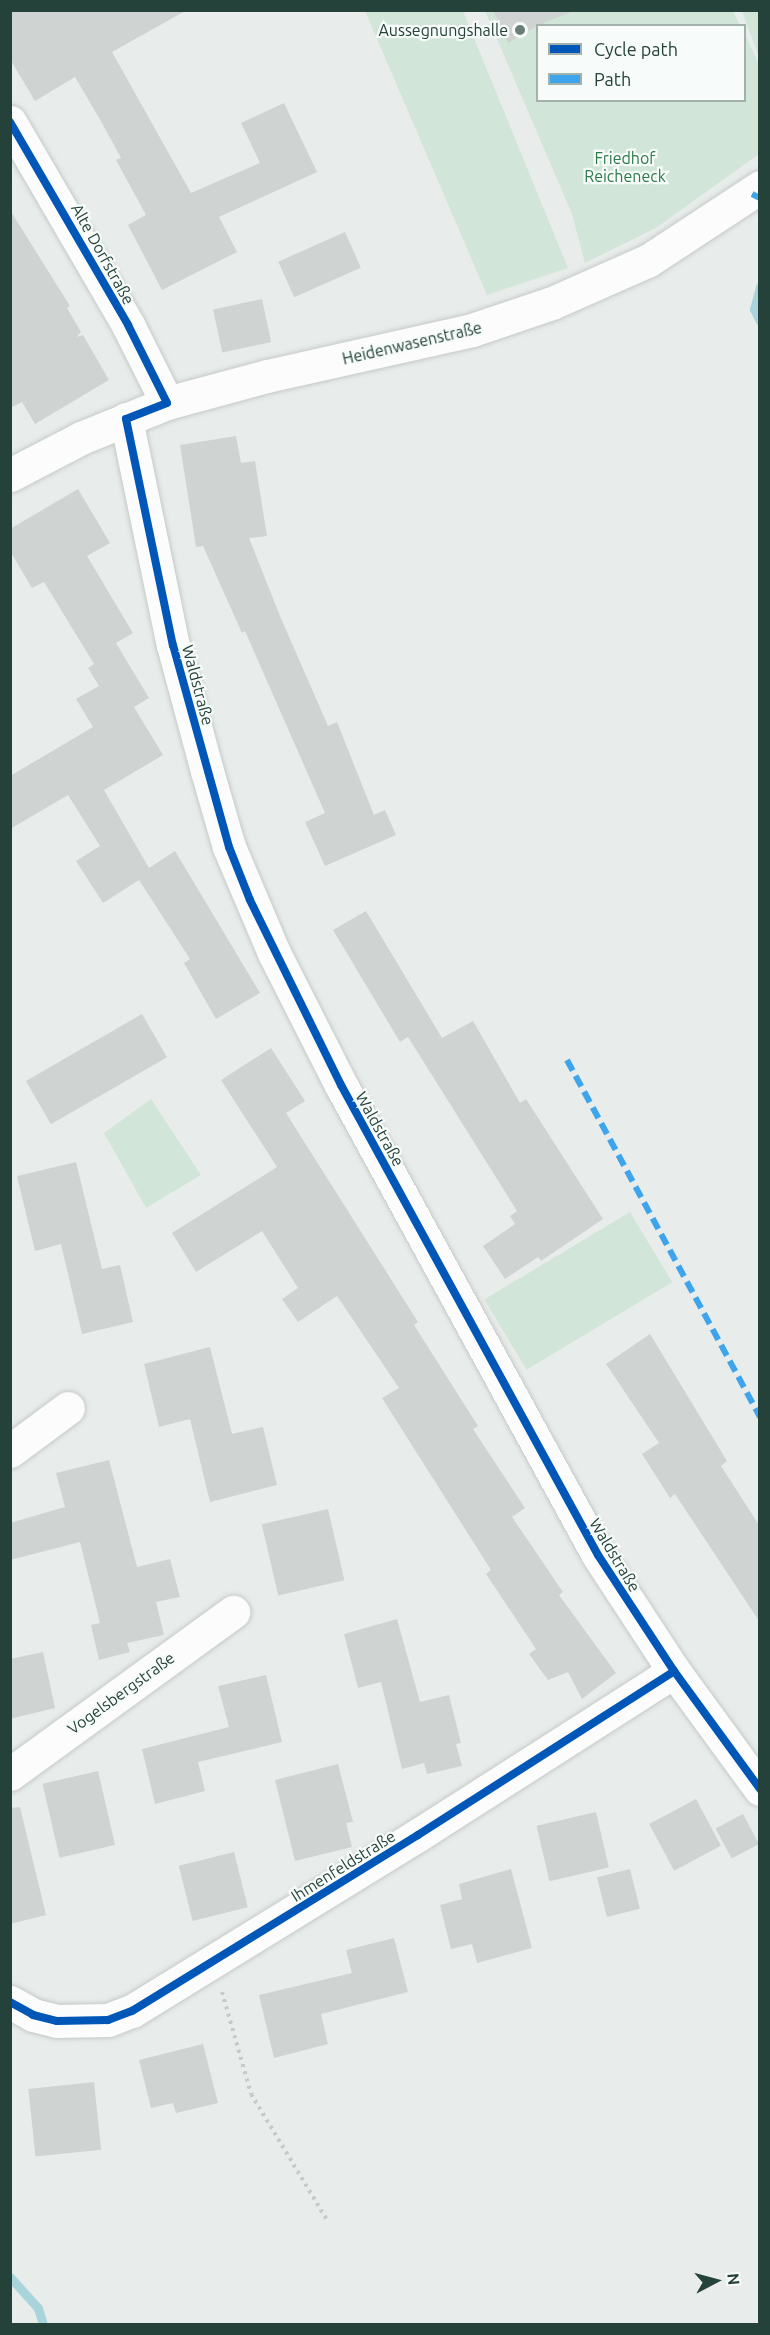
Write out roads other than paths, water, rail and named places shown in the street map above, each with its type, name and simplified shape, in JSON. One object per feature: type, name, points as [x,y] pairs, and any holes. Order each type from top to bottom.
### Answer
[{"type":"street","name":"Alte Dorfstraße","points":[[10,122],[128,326],[167,403]]},
{"type":"street","name":"Heidenwasenstraße","points":[[10,475],[126,419],[167,403],[225,386],[492,324],[587,289],[649,260],[759,187]]},
{"type":"street","name":"Waldstraße","points":[[126,419],[173,645],[229,847],[250,900],[341,1085],[598,1555],[674,1671],[759,1789]]},
{"type":"street","points":[[10,1451],[68,1408]]},
{"type":"street","name":"Vogelsbergstraße","points":[[10,1774],[233,1612]]},
{"type":"street","name":"Ihmenfeldstraße","points":[[10,2002],[33,2015],[57,2021],[108,2020],[132,2011],[214,1962],[674,1671]]},
{"type":"waterway","points":[[760,287],[754,309],[760,321]]},
{"type":"waterway","points":[[10,2277],[38,2308],[43,2324]]},
{"type":"place","name":"Aussegnungshalle","points":[[520,30]]},
{"type":"park label","name":"Friedhof Reicheneck","points":[[625,167]]}]
